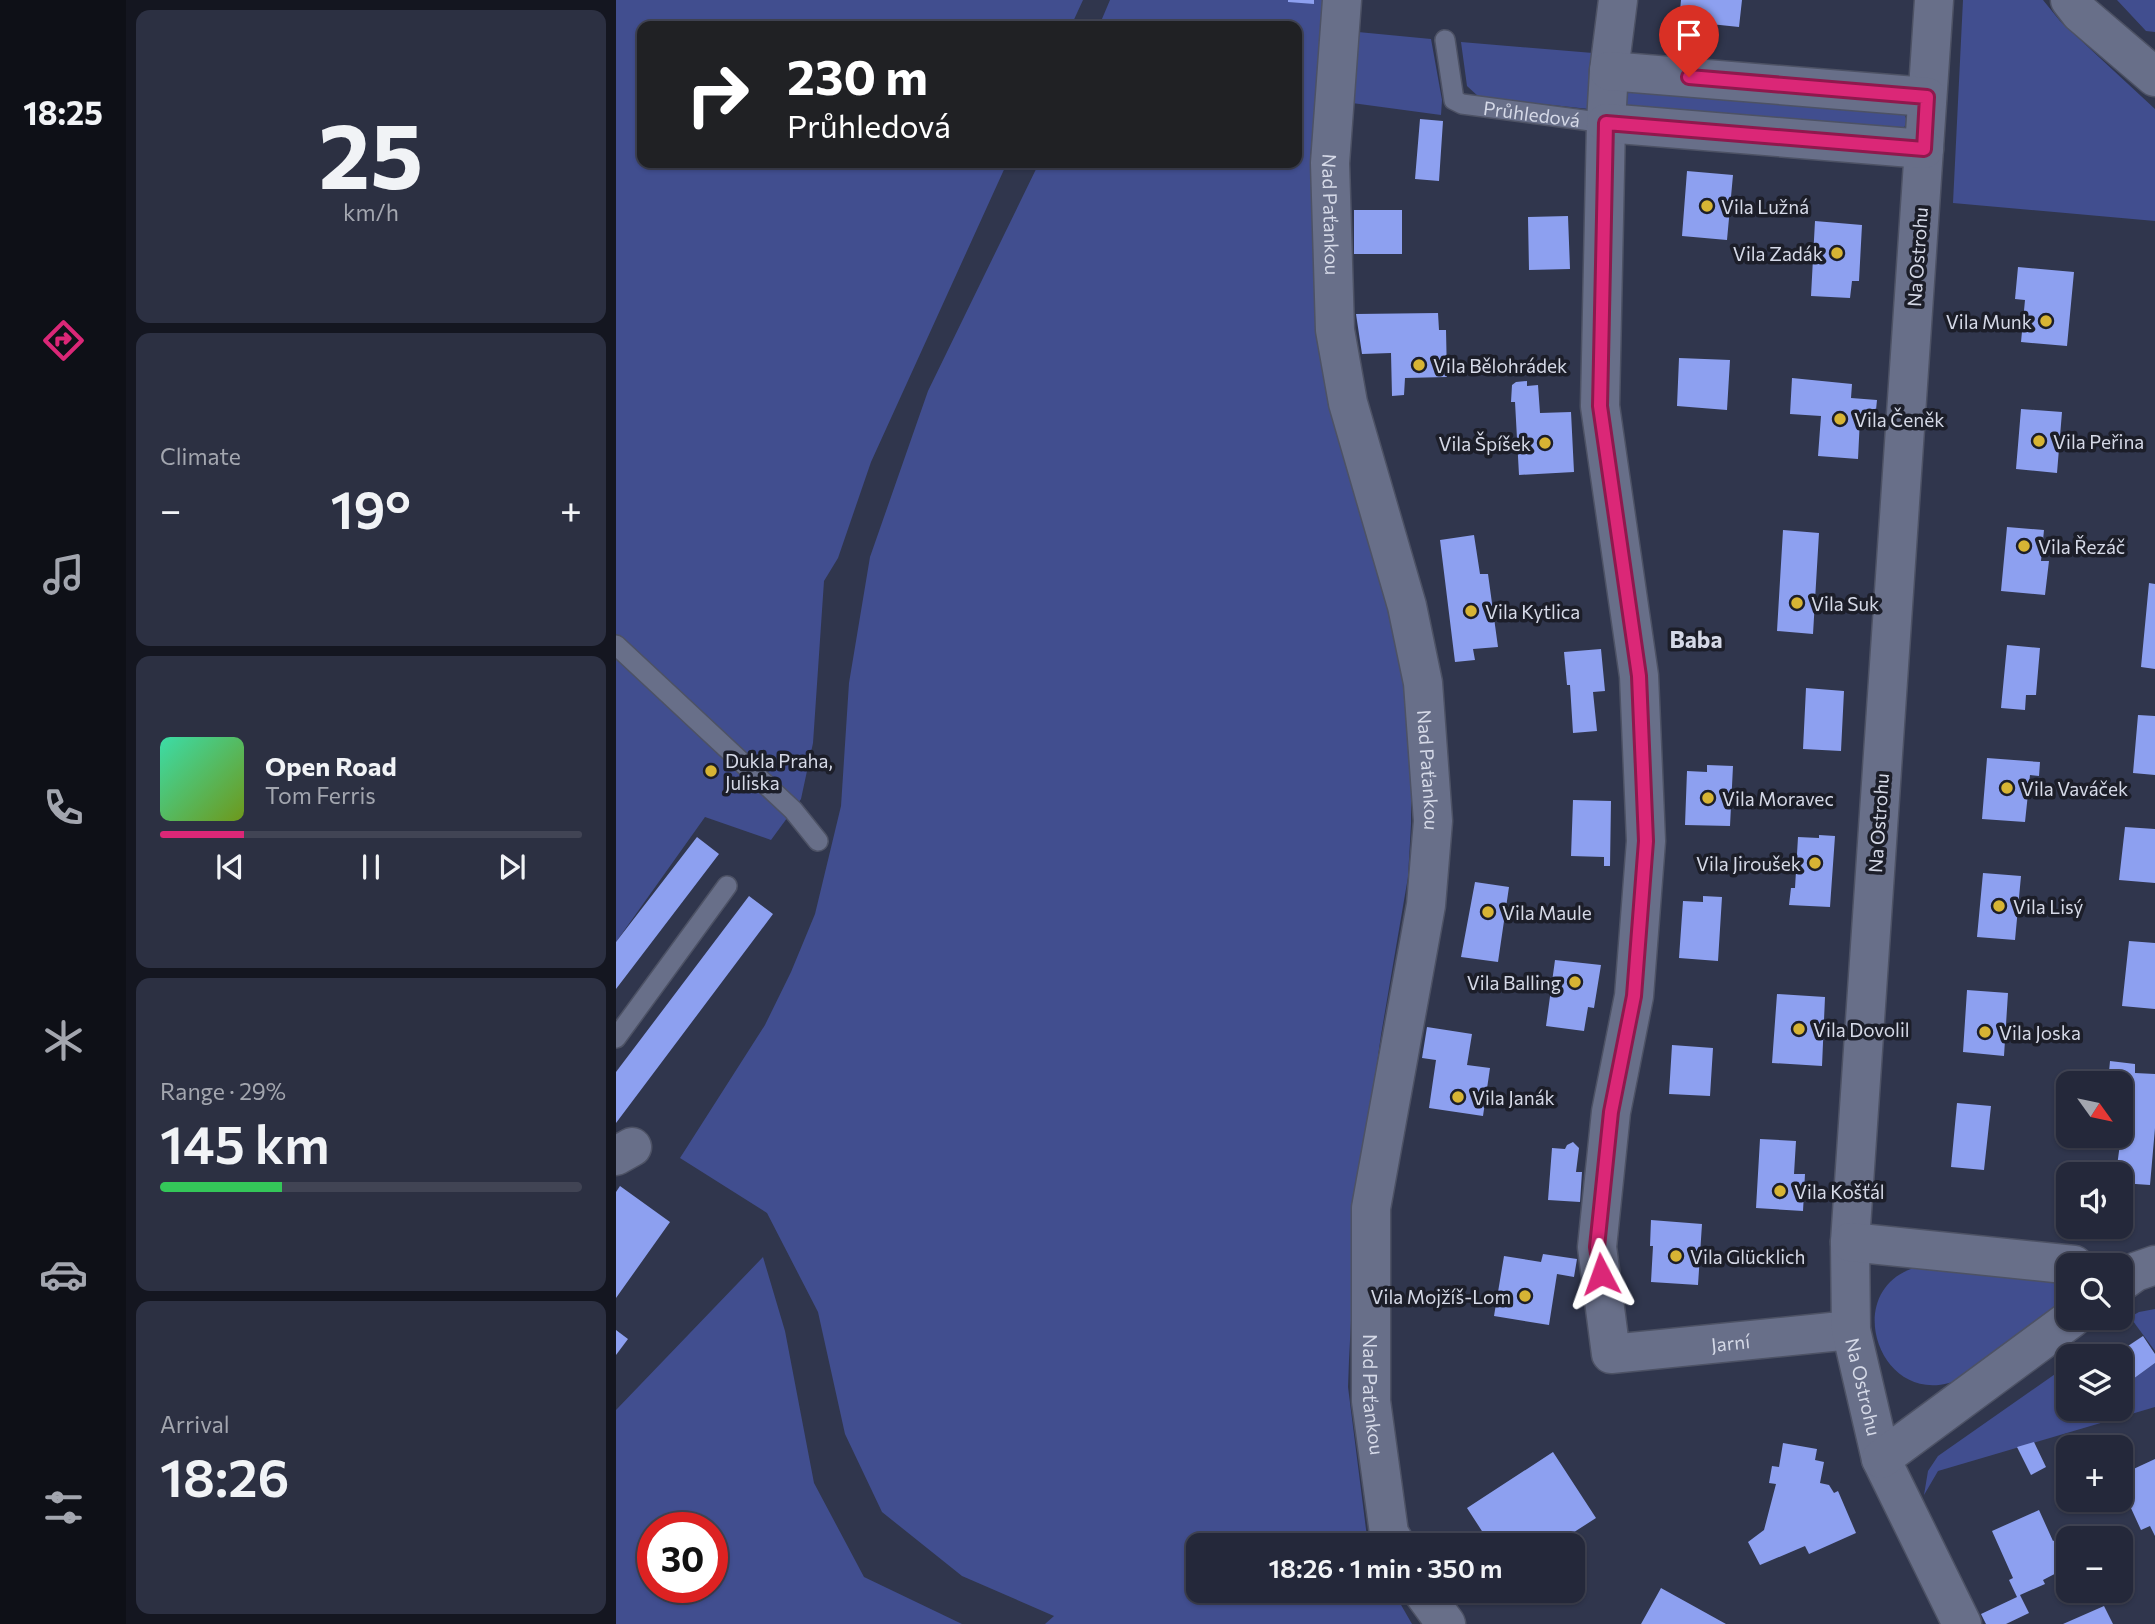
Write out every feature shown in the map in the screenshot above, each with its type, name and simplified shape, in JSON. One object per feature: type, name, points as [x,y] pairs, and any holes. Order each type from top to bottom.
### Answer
[{"type":"street","name":"Nad Paťankou","points":[[1342,0],[1331,163],[1335,330],[1348,403],[1407,606],[1423,683],[1433,821],[1426,905],[1371,1208],[1371,1401],[1389,1533]]},
{"type":"street","points":[[1606,123],[1618,0]]},
{"type":"street","name":"Na Ostrohu","points":[[1934,0],[1850,1242],[1851,1330],[1881,1459],[1962,1624]]},
{"type":"street","points":[[2070,0],[2080,13],[2155,77]]},
{"type":"street","points":[[1609,71],[1927,97]]},
{"type":"street","name":"Průhledová","points":[[1606,123],[1924,149]]},
{"type":"street","name":"Jarní","points":[[1606,123],[1600,406],[1639,676],[1646,841],[1634,996],[1611,1112],[1597,1247],[1611,1354],[1851,1330]]},
{"type":"street","points":[[1850,1242],[2056,1263]]},
{"type":"street","points":[[1881,1459],[2057,1330]]},
{"type":"street","points":[[1431,1603],[1446,1624]]},
{"type":"lane","name":"Průhledová","points":[[1445,40],[1454,100],[1462,104],[1606,123]]},
{"type":"lane","points":[[616,645],[793,810],[818,841]]},
{"type":"lane","points":[[616,1038],[727,886]]},
{"type":"shaded area","points":[[616,0],[1083,0],[1073,21],[637,21],[637,168],[1005,168],[871,462],[838,558],[824,581],[813,743],[801,799],[771,840],[705,817],[616,942]]},
{"type":"shaded area","points":[[1110,0],[1325,0],[1310,159],[1318,335],[1403,661],[1411,745],[1408,877],[1381,1035],[1357,1204],[1348,1387],[1366,1533],[1186,1533],[1186,1603],[1400,1603],[1412,1624],[1045,1624],[1054,1616],[962,1576],[882,1512],[845,1434],[818,1312],[767,1213],[680,1158],[765,1025],[815,914],[841,806],[849,683],[870,557],[928,391],[1037,168],[1302,168],[1302,21],[1101,21]]},
{"type":"shaded area","points":[[1963,0],[2043,0],[2060,21],[2155,109],[2155,221],[1953,203]]},
{"type":"shaded area","points":[[2117,0],[2155,0],[2155,32],[2146,31]]},
{"type":"shaded area","points":[[1358,32],[1431,39],[1442,100],[1441,115],[1352,103]]},
{"type":"shaded area","points":[[1461,42],[1593,53],[1589,109],[1479,97],[1467,86]]},
{"type":"shaded area","points":[[1628,87],[1904,113],[1907,121],[1904,128],[1634,109],[1626,105],[1624,93]]},
{"type":"shaded area","points":[[763,1257],[785,1331],[814,1483],[864,1577],[962,1624],[616,1624],[616,1410]]},
{"type":"shaded area","points":[[1917,1267],[2056,1281],[2056,1311],[1965,1376],[1949,1383],[1924,1385],[1903,1376],[1887,1361],[1878,1340],[1875,1318],[1880,1297],[1894,1279]]},
{"type":"shaded area","points":[[2155,1309],[2155,1351],[2133,1321],[2133,1315]]},
{"type":"shaded area","points":[[2155,1363],[2155,1407],[2133,1413],[2133,1379]]},
{"type":"shaded area","points":[[2056,1373],[2056,1421],[2108,1421],[1938,1471],[1924,1495],[1928,1471],[1938,1456]]},
{"type":"building","points":[[1314,0],[1314,4],[1288,2]]},
{"type":"building","points":[[1681,0],[1742,0],[1739,27],[1701,23],[1695,28],[1687,26],[1679,22]]},
{"type":"building","points":[[1420,119],[1443,121],[1439,181],[1415,179]]},
{"type":"building","name":"Vila Lužná","points":[[1687,171],[1733,175],[1727,240],[1682,236]]},
{"type":"building","points":[[1354,210],[1402,210],[1402,254],[1354,254]]},
{"type":"building","points":[[1568,216],[1570,269],[1529,270],[1528,217]]},
{"type":"building","name":"Vila Zadák","points":[[1815,221],[1862,225],[1859,281],[1852,281],[1850,298],[1811,296]]},
{"type":"building","name":"Vila Munk","points":[[2018,267],[2074,272],[2067,346],[2021,342],[2025,300],[2015,299]]},
{"type":"building","name":"Vila Bělohrádek","points":[[1438,313],[1439,330],[1446,330],[1447,377],[1405,378],[1404,395],[1392,396],[1391,353],[1362,354],[1356,314]]},
{"type":"building","points":[[1679,358],[1730,360],[1727,410],[1677,406]]},
{"type":"building","name":"Vila Čeněk","points":[[1792,378],[1852,384],[1851,398],[1877,400],[1875,420],[1860,418],[1858,459],[1818,456],[1821,416],[1790,414]]},
{"type":"building","name":"Vila Špíšek","points":[[1527,381],[1527,386],[1538,385],[1540,413],[1571,412],[1574,472],[1519,475],[1515,402],[1511,402],[1512,385]]},
{"type":"building","name":"Vila Peřina","points":[[2021,409],[2062,412],[2057,473],[2016,469]]},
{"type":"building","name":"Vila Řezáč","points":[[2007,527],[2044,530],[2041,561],[2049,561],[2045,595],[2001,591]]},
{"type":"building","name":"Vila Suk","points":[[1783,530],[1819,533],[1813,634],[1777,631]]},
{"type":"building","name":"Vila Kytlica","points":[[1474,535],[1480,574],[1488,574],[1498,647],[1473,649],[1475,660],[1455,662],[1440,540]]},
{"type":"building","points":[[2149,583],[2155,584],[2155,669],[2141,667]]},
{"type":"building","points":[[2007,645],[2040,648],[2036,695],[2026,695],[2025,710],[2001,708]]},
{"type":"building","points":[[1601,649],[1605,691],[1593,692],[1597,731],[1573,733],[1570,685],[1567,685],[1564,652]]},
{"type":"building","points":[[1806,688],[1844,691],[1841,751],[1803,749]]},
{"type":"building","points":[[2138,715],[2155,716],[2155,775],[2133,773]]},
{"type":"building","name":"Vila Vaváček","points":[[1987,758],[2040,762],[2039,776],[2030,775],[2025,822],[1982,819]]},
{"type":"building","name":"Vila Moravec","points":[[1707,765],[1733,766],[1730,826],[1685,825],[1687,771],[1707,772]]},
{"type":"building","points":[[1573,800],[1611,801],[1610,866],[1604,866],[1604,857],[1571,856]]},
{"type":"building","points":[[2125,827],[2155,829],[2155,883],[2119,880]]},
{"type":"building","name":"Vila Jiroušek","points":[[1819,835],[1835,836],[1830,907],[1789,905],[1791,888],[1795,888],[1798,837],[1819,838]]},
{"type":"building","points":[[697,837],[719,854],[616,989],[616,942]]},
{"type":"building","name":"Vila Lisý","points":[[1983,873],[2021,876],[2015,940],[1977,937]]},
{"type":"building","name":"Vila Maule","points":[[1475,882],[1509,887],[1498,962],[1461,957]]},
{"type":"building","points":[[749,896],[773,914],[616,1123],[616,1072]]},
{"type":"building","points":[[1703,896],[1722,897],[1718,961],[1679,958],[1683,901],[1703,902]]},
{"type":"building","points":[[2129,941],[2155,943],[2155,1009],[2122,1006]]},
{"type":"building","name":"Vila Balling","points":[[1555,960],[1601,965],[1594,1008],[1588,1007],[1584,1031],[1546,1026]]},
{"type":"building","name":"Vila Joska","points":[[1967,990],[2008,993],[2004,1056],[1963,1052]]},
{"type":"building","name":"Vila Dovolil","points":[[1777,994],[1825,997],[1822,1066],[1772,1063]]},
{"type":"building","name":"Vila Janák","points":[[1427,1027],[1472,1034],[1467,1065],[1490,1068],[1483,1116],[1429,1108],[1436,1060],[1422,1058]]},
{"type":"building","points":[[1672,1045],[1713,1048],[1710,1096],[1669,1094]]},
{"type":"building","points":[[2110,1061],[2135,1064],[2135,1073],[2155,1074],[2155,1128],[2150,1185],[2133,1184],[2133,1162],[2118,1162],[2119,1148],[2133,1148],[2133,1071],[2109,1071]]},
{"type":"building","points":[[1957,1103],[1991,1106],[1984,1170],[1951,1167]]},
{"type":"building","name":"Vila Košťál","points":[[1760,1139],[1796,1141],[1794,1174],[1805,1174],[1803,1211],[1756,1208]]},
{"type":"building","points":[[1573,1142],[1579,1148],[1576,1172],[1582,1172],[1580,1202],[1548,1200],[1552,1148],[1565,1149]]},
{"type":"building","points":[[620,1186],[670,1222],[616,1298],[616,1192]]},
{"type":"building","name":"Vila Glücklich","points":[[1651,1220],[1702,1224],[1698,1285],[1651,1282]]},
{"type":"building","name":"Vila Mojžíš-Lom","points":[[1543,1254],[1577,1259],[1574,1277],[1557,1274],[1549,1325],[1494,1316],[1504,1256],[1541,1262]]},
{"type":"building","points":[[616,1330],[628,1339],[616,1355]]},
{"type":"building","points":[[2143,1336],[2155,1354],[2155,1363],[2133,1379],[2133,1344]]},
{"type":"building","points":[[2034,1442],[2046,1467],[2031,1475],[2017,1447]]},
{"type":"building","points":[[1783,1443],[1817,1449],[1815,1460],[1824,1462],[1820,1483],[1829,1485],[1834,1493],[1838,1491],[1856,1533],[1809,1554],[1805,1546],[1760,1565],[1748,1542],[1764,1530],[1776,1484],[1769,1483],[1772,1466],[1779,1467]]},
{"type":"building","points":[[1553,1452],[1596,1518],[1573,1533],[1483,1533],[1467,1508]]},
{"type":"building","points":[[2155,1459],[2155,1536],[2150,1526],[2141,1530],[2133,1512],[2133,1469]]},
{"type":"building","points":[[2039,1510],[2053,1541],[2056,1540],[2056,1573],[2043,1580],[2045,1584],[2020,1595],[2029,1613],[2006,1624],[1986,1624],[1981,1614],[2017,1597],[2009,1580],[2013,1578],[1992,1531]]},
{"type":"building","points":[[1661,1588],[1726,1624],[1641,1624]]},
{"type":"building","points":[[2104,1606],[2113,1624],[2063,1624]]},
{"type":"place","name":"Vila Lužná","points":[[1707,206]]},
{"type":"place","name":"Vila Zadák","points":[[1837,253]]},
{"type":"place","name":"Vila Munk","points":[[2046,321]]},
{"type":"place","name":"Vila Bělohrádek","points":[[1419,365]]},
{"type":"place","name":"Vila Čeněk","points":[[1840,419]]},
{"type":"place","name":"Vila Peřina","points":[[2039,441]]},
{"type":"place","name":"Vila Špíšek","points":[[1545,443]]},
{"type":"place","name":"Vila Řezáč","points":[[2024,546]]},
{"type":"place","name":"Vila Suk","points":[[1797,603]]},
{"type":"place","name":"Vila Kytlica","points":[[1471,611]]},
{"type":"place","name":"Dukla Praha, Juliska","points":[[711,771]]},
{"type":"place","name":"Vila Vaváček","points":[[2007,788]]},
{"type":"place","name":"Vila Moravec","points":[[1708,798]]},
{"type":"place","name":"Vila Jiroušek","points":[[1815,863]]},
{"type":"place","name":"Vila Lisý","points":[[1999,906]]},
{"type":"place","name":"Vila Maule","points":[[1488,912]]},
{"type":"place","name":"Vila Balling","points":[[1575,982]]},
{"type":"place","name":"Vila Dovolil","points":[[1799,1029]]},
{"type":"place","name":"Vila Joska","points":[[1985,1032]]},
{"type":"place","name":"Vila Janák","points":[[1458,1097]]},
{"type":"place","name":"Vila Košťál","points":[[1780,1191]]},
{"type":"place","name":"Vila Glücklich","points":[[1676,1256]]},
{"type":"place","name":"Vila Mojžíš-Lom","points":[[1525,1296]]},
{"type":"district","name":"Baba","points":[[1696,639]]},
{"type":"route","points":[[1601,1274],[1597,1247],[1611,1112],[1634,996],[1646,841],[1639,676],[1600,406],[1606,123],[1924,149],[1927,97],[1689,77]]}]
